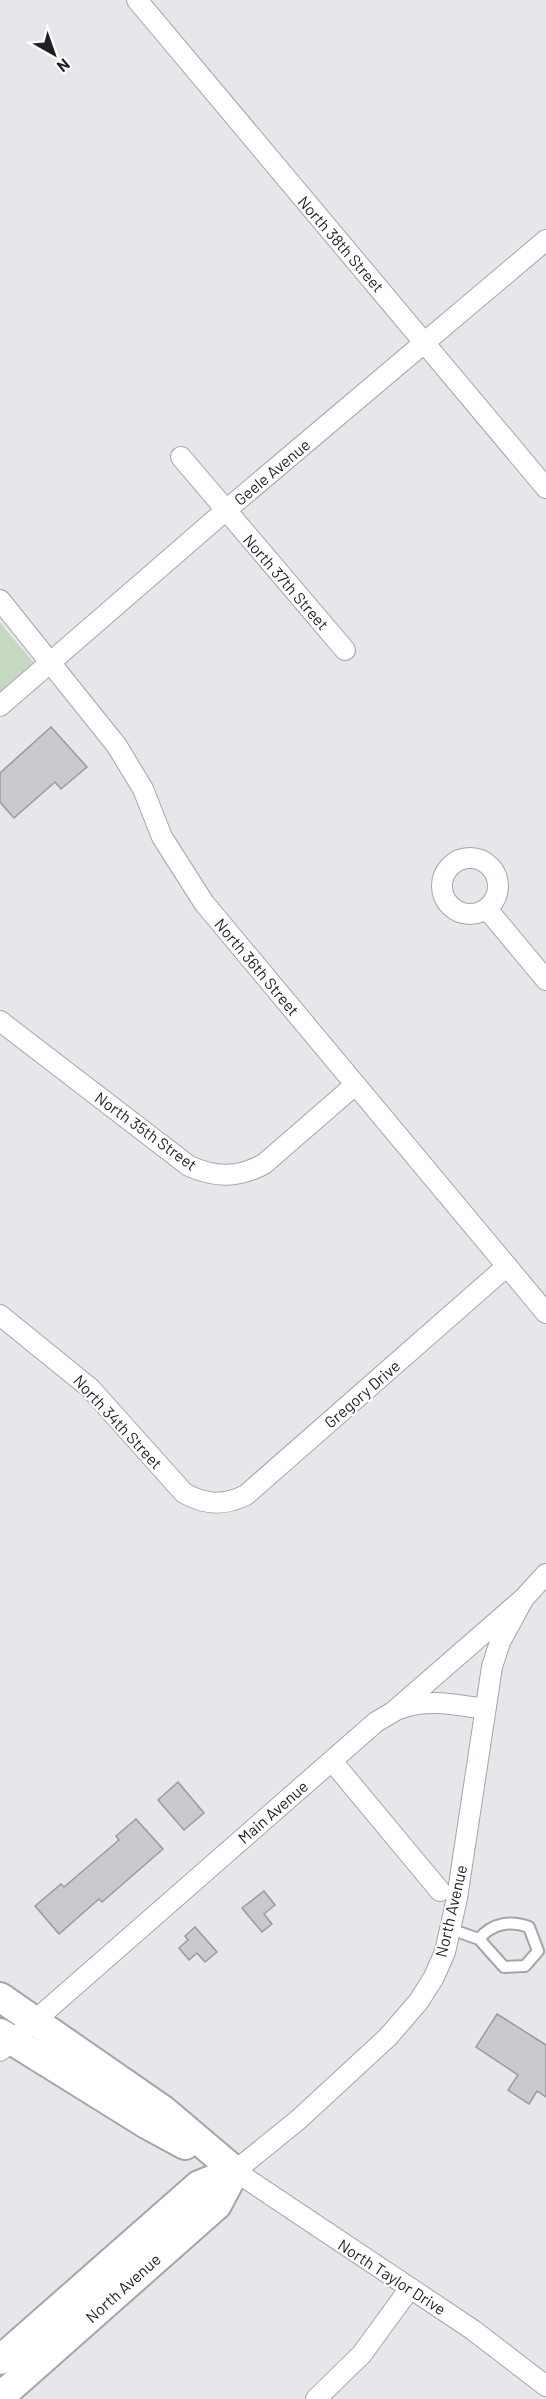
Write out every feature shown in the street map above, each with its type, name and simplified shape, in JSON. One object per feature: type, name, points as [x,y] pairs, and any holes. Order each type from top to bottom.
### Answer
[{"type":"main road","name":"North Taylor Drive","points":[[0,1997],[163,2110],[235,2171]]},
{"type":"main road","name":"North Taylor Drive","points":[[4,2042],[148,2125],[235,2171]]},
{"type":"main road","name":"North Avenue","points":[[0,2360],[199,2185],[235,2171]]},
{"type":"main road","name":"North Avenue","points":[[0,2397],[217,2205],[235,2171]]},
{"type":"street","name":"North 38th Street","points":[[137,0],[426,342],[546,488]]},
{"type":"street","name":"Geele Avenue","points":[[0,706],[225,511],[546,240]]},
{"type":"street","name":"North 37th Street","points":[[181,457],[345,650]]},
{"type":"street","name":"North 36th Street","points":[[0,600],[117,746],[143,789],[162,837],[204,903],[546,1313]]},
{"type":"street","points":[[487,909],[546,980]]},
{"type":"street","name":"North 35th Street","points":[[0,1021],[189,1166],[218,1176],[250,1171],[264,1164],[355,1085]]},
{"type":"street","name":"Gregory Drive","points":[[209,1503],[233,1501],[246,1495],[507,1266]]},
{"type":"street","name":"North 34th Street","points":[[0,1316],[90,1388],[184,1493],[209,1503]]},
{"type":"street","name":"Main Avenue","points":[[4,2042],[34,2021],[376,1722],[393,1712],[524,1598],[546,1574]]},
{"type":"street","name":"North Avenue","points":[[235,2171],[298,2120],[404,2021],[434,1977],[445,1952],[458,1898],[492,1667],[500,1642],[524,1598]]},
{"type":"street","points":[[393,1712],[419,1703],[437,1702],[485,1709]]},
{"type":"street","points":[[332,1761],[440,1891]]},
{"type":"street","name":"North Taylor Drive","points":[[235,2171],[473,2330],[546,2386]]},
{"type":"street","points":[[316,2399],[362,2354],[410,2288]]},
{"type":"lane","points":[[450,1929],[479,1939],[504,1967],[525,1966],[538,1951],[529,1927],[516,1922],[503,1924],[484,1933],[479,1939]]},
{"type":"green space","points":[[0,623],[34,663],[0,693]]},
{"type":"building","points":[[51,727],[87,767],[61,789],[55,782],[14,818],[0,802],[0,773]]},
{"type":"building","points":[[178,1782],[204,1813],[184,1830],[158,1800]]},
{"type":"building","points":[[136,1819],[163,1849],[102,1902],[99,1899],[59,1934],[35,1906],[61,1884],[64,1887],[119,1840],[116,1836]]},
{"type":"building","points":[[264,1891],[275,1905],[264,1914],[272,1924],[262,1932],[242,1908]]},
{"type":"building","points":[[195,1927],[217,1952],[205,1962],[197,1953],[189,1960],[179,1948],[188,1940],[185,1936]]},
{"type":"building","points":[[497,2014],[546,2045],[546,2097],[537,2091],[529,2104],[508,2090],[518,2075],[476,2047]]}]
